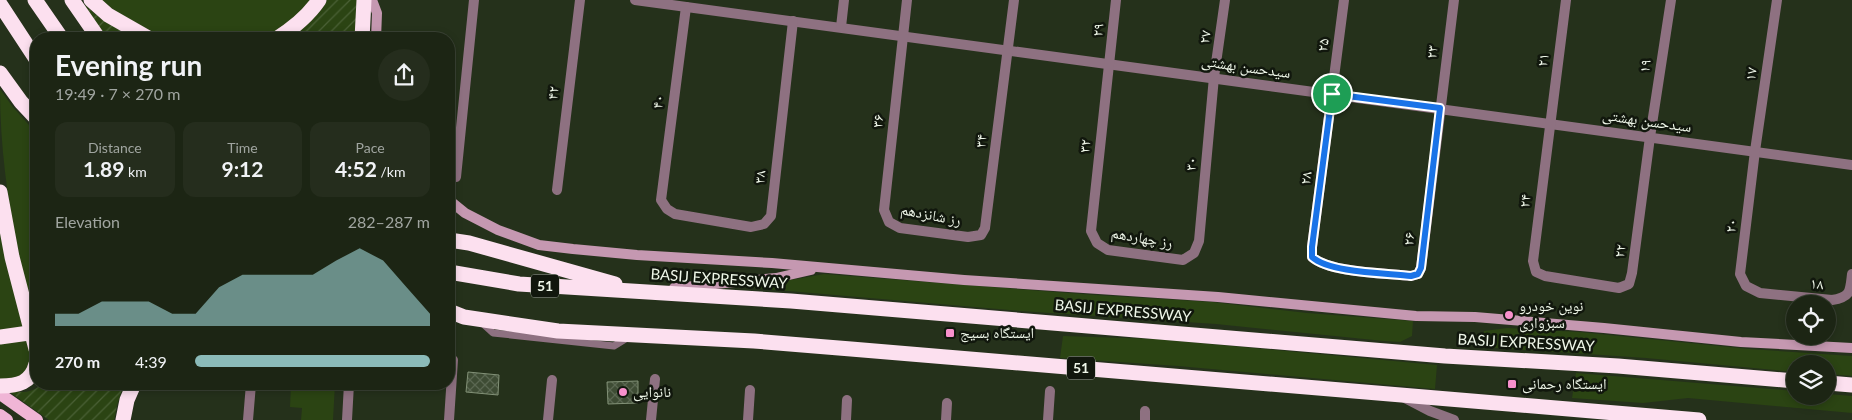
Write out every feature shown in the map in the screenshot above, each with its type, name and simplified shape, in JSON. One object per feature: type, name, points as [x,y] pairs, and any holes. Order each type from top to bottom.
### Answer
[{"type":"highway","points":[[35,0],[57,32]]},
{"type":"highway","points":[[72,0],[94,32]]},
{"type":"highway","points":[[91,0],[108,15],[138,32]]},
{"type":"highway","points":[[287,32],[303,19],[319,0]]},
{"type":"highway","points":[[362,32],[364,0]]},
{"type":"highway","points":[[0,4],[30,50]]},
{"type":"highway","points":[[0,73],[30,112]]},
{"type":"highway","points":[[0,192],[12,257],[30,326]]},
{"type":"highway","points":[[455,235],[469,243]]},
{"type":"highway","points":[[455,241],[469,243],[643,292]]},
{"type":"highway","name":"BASIJ EXPRESSWAY","points":[[455,273],[518,284],[801,302],[1445,356],[1618,366],[1786,380]]},
{"type":"highway","name":"51","points":[[455,314],[558,331],[861,350],[1699,420]]},
{"type":"highway","points":[[0,337],[30,332]]},
{"type":"highway","points":[[0,386],[11,386],[30,378]]},
{"type":"highway","points":[[1836,384],[1852,385]]},
{"type":"highway","points":[[122,420],[131,390]]},
{"type":"main road","points":[[372,0],[376,13],[376,32]]},
{"type":"main road","points":[[455,205],[465,213],[498,230],[539,245],[637,255],[1218,297],[1416,316],[1475,317],[1740,342],[1852,348]]},
{"type":"main road","points":[[643,292],[776,278],[819,268]]},
{"type":"main road","points":[[0,394],[37,420]]},
{"type":"main road","points":[[0,415],[7,420]]},
{"type":"street","points":[[456,177],[474,0]]},
{"type":"street","name":"۴۲","points":[[557,190],[580,0]]},
{"type":"street","name":"سیدحسن بهشتی","points":[[635,0],[1852,165]]},
{"type":"street","points":[[841,28],[844,0]]},
{"type":"street","name":"۳۶","points":[[884,210],[908,0]]},
{"type":"street","name":"۳۴","points":[[981,235],[985,228],[1014,0]]},
{"type":"street","name":"۲۹","points":[[1109,63],[1116,0]]},
{"type":"street","name":"۲۷","points":[[1214,78],[1225,0]]},
{"type":"street","name":"۲۵","points":[[1332,94],[1344,0]]},
{"type":"street","name":"۲۳","points":[[1440,108],[1454,0]]},
{"type":"street","name":"۲۱","points":[[1550,123],[1566,0]]},
{"type":"street","name":"۱۹","points":[[1650,137],[1670,0]]},
{"type":"street","name":"۱۷","points":[[1755,151],[1777,0]]},
{"type":"street","name":"۴۰","points":[[661,200],[686,7]]},
{"type":"street","name":"۳۸","points":[[661,200],[666,209],[675,214],[751,227],[764,224],[771,216],[794,21]]},
{"type":"street","name":"۳۲","points":[[1091,231],[1109,63]]},
{"type":"street","name":"۳۰","points":[[1194,253],[1199,241],[1214,78]]},
{"type":"street","name":"۲۸","points":[[1320,264],[1312,257],[1312,247],[1332,94]]},
{"type":"street","name":"۲۶","points":[[1320,264],[1351,270],[1411,276],[1418,274],[1421,268],[1440,108]]},
{"type":"street","name":"۲۴","points":[[1545,276],[1536,272],[1533,261],[1550,123]]},
{"type":"street","name":"۲۲","points":[[1545,276],[1619,288],[1629,284],[1650,137]]},
{"type":"street","name":"۲۰","points":[[1755,151],[1740,274],[1746,286],[1760,293]]},
{"type":"street","name":"رز شانزدهم","points":[[884,210],[889,222],[900,228],[968,237],[981,235]]},
{"type":"street","name":"رز چهاردهم","points":[[1091,231],[1097,243],[1108,250],[1183,260],[1194,253]]},
{"type":"street","name":"۱۸","points":[[1760,293],[1832,300],[1843,299],[1850,292],[1852,274]]},
{"type":"street","points":[[651,420],[655,379]]},
{"type":"street","points":[[548,420],[552,380]]},
{"type":"street","points":[[248,420],[250,390]]},
{"type":"street","points":[[347,420],[349,390]]},
{"type":"street","points":[[449,420],[451,390]]},
{"type":"street","points":[[748,420],[750,390]]},
{"type":"street","points":[[1048,420],[1050,391]]},
{"type":"street","points":[[1400,395],[1430,411],[1454,420]]},
{"type":"street","points":[[846,420],[848,400]]},
{"type":"street","points":[[946,420],[947,403]]},
{"type":"green space","points":[[79,0],[100,18],[123,32],[103,32]]},
{"type":"green space","points":[[101,0],[311,0],[293,20],[274,32],[153,32],[116,12]]},
{"type":"green space","points":[[326,0],[357,0],[356,32],[295,32]]},
{"type":"green space","points":[[0,89],[30,126],[30,299],[10,208],[1,119]]},
{"type":"green space","points":[[0,229],[23,328],[0,331]]},
{"type":"green space","points":[[824,274],[1212,302],[1307,313],[1413,321],[1412,336],[1400,342],[1384,341],[1216,324],[1020,311],[730,286],[797,279]]},
{"type":"green space","points":[[1507,328],[1579,332],[1749,349],[1852,356],[1852,376],[1836,375],[1836,355],[1786,355],[1786,371],[1646,358],[1481,347],[1484,331]]},
{"type":"green space","points":[[1063,336],[1157,339],[1437,365],[1435,389],[1178,366],[1060,358]]},
{"type":"green space","points":[[30,338],[30,365],[18,377],[0,379],[0,343]]},
{"type":"green space","points":[[1576,373],[1786,390],[1786,405],[1836,405],[1836,395],[1852,396],[1852,413],[1688,398],[1643,403],[1572,398]]},
{"type":"green space","points":[[7,390],[25,392],[34,390],[122,390],[114,420],[49,420]]},
{"type":"green space","points":[[291,390],[335,390],[333,420],[301,420],[302,408],[290,407]]},
{"type":"building","points":[[468,372],[499,375],[498,395],[466,392]]},
{"type":"building","name":"نانوایی","points":[[638,381],[638,403],[608,404],[607,382]]},
{"type":"place","name":"نوین خودرو سبزواری","points":[[1509,315]]},
{"type":"place","name":"ایستگاه بسیج","points":[[950,333]]},
{"type":"place","name":"ایستگاه رحمانی","points":[[1512,384]]},
{"type":"place","name":"نانوایی","points":[[623,392]]},
{"type":"route","points":[[1332,94],[1440,108],[1421,268],[1418,274],[1411,276],[1351,270],[1320,264],[1312,257],[1332,94]]}]
